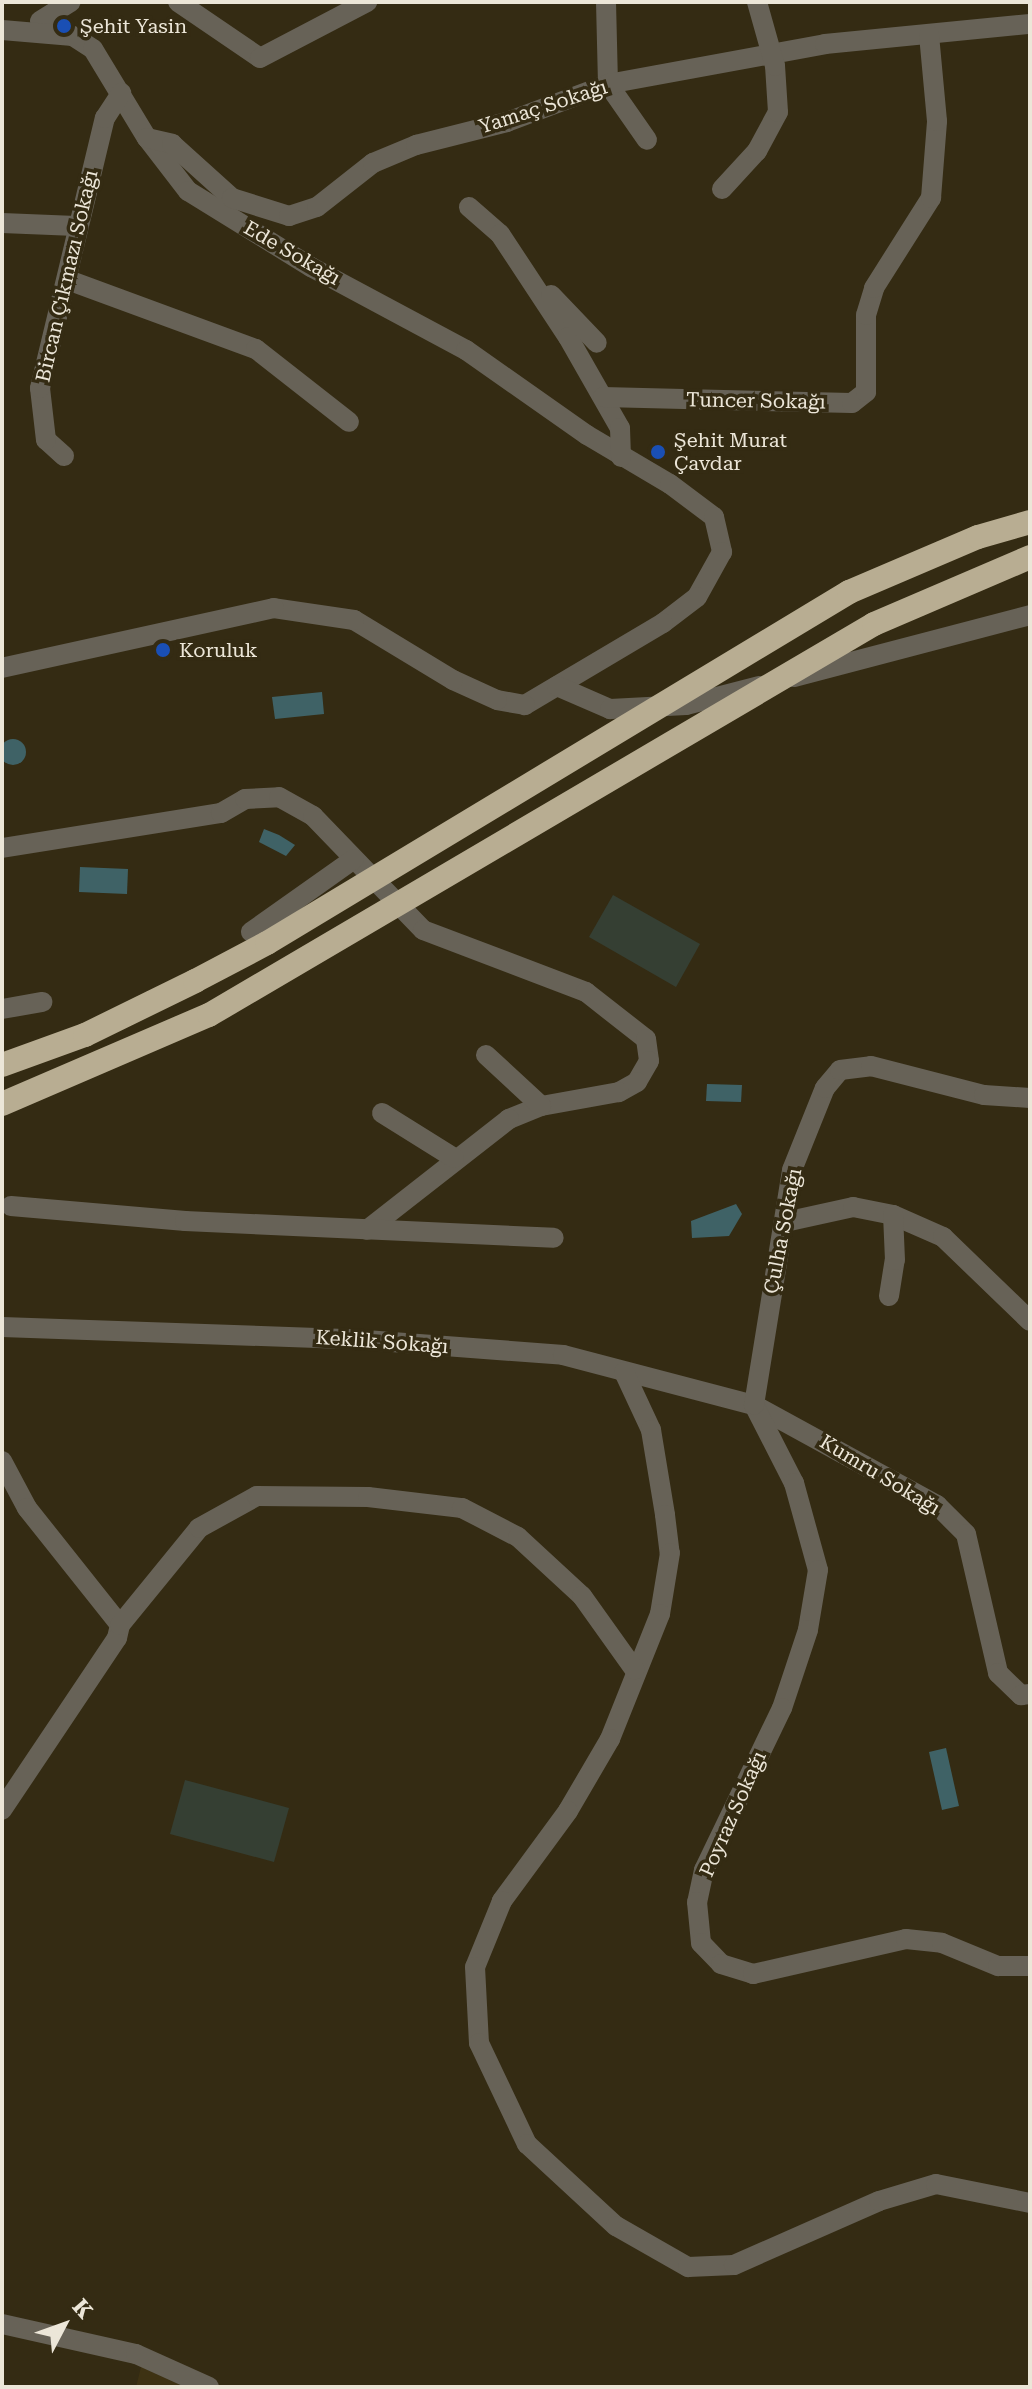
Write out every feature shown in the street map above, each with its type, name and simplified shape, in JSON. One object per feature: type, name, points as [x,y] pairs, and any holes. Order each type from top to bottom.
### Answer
[{"type":"highway","points":[[2,1065],[85,1035],[267,943],[849,592],[978,537],[1030,522]]},
{"type":"highway","points":[[2,1104],[209,1015],[874,624],[1030,557]]},
{"type":"street","points":[[38,18],[70,2]]},
{"type":"street","points":[[178,2],[260,58],[367,2]]},
{"type":"street","points":[[606,2],[608,84],[647,140]]},
{"type":"street","points":[[722,189],[757,151],[778,112],[770,55],[757,2]]},
{"type":"street","name":"Ede Sokağı","points":[[2,30],[38,18],[93,49],[147,138],[188,191],[311,267],[466,350],[714,517],[722,552],[697,597],[525,705],[497,700],[354,620],[274,608],[2,668]]},
{"type":"street","name":"Yamaç Sokağı","points":[[147,138],[172,144],[232,198],[289,216],[317,207],[373,163],[416,145],[507,122],[608,84],[770,55],[1030,24]]},
{"type":"street","name":"Tuncer Sokağı","points":[[603,397],[852,403],[866,392],[866,315],[874,288],[931,198],[937,121],[929,35]]},
{"type":"street","name":"Bircan Çıkmazı Sokağı","points":[[64,456],[46,440],[39,401],[68,280],[76,226],[105,118],[121,93]]},
{"type":"street","points":[[469,207],[500,234],[603,397],[620,428],[621,457]]},
{"type":"street","points":[[2,223],[76,226]]},
{"type":"street","points":[[525,271],[597,343]]},
{"type":"street","points":[[68,280],[256,349],[349,422]]},
{"type":"street","points":[[557,686],[610,709],[686,705],[1030,615]]},
{"type":"street","points":[[2,848],[221,813],[261,796],[279,797],[313,816],[423,930],[586,992],[646,1039],[649,1061],[637,1082],[619,1092],[541,1106],[509,1119],[454,1158],[367,1230]]},
{"type":"street","points":[[251,932],[354,859]]},
{"type":"street","points":[[2,1009],[42,1002]]},
{"type":"street","points":[[486,1055],[541,1106]]},
{"type":"street","name":"Çulha Sokağı","points":[[754,1405],[792,1170],[825,1088],[840,1070],[871,1066],[984,1095],[1030,1098]]},
{"type":"street","points":[[382,1113],[454,1158]]},
{"type":"street","points":[[11,1206],[367,1230],[554,1238]]},
{"type":"street","points":[[785,1222],[853,1207],[893,1215],[943,1237],[1030,1321]]},
{"type":"street","points":[[889,1296],[895,1260],[893,1215]]},
{"type":"street","name":"Keklik Sokağı","points":[[2,1327],[352,1339],[563,1355],[754,1405]]},
{"type":"street","points":[[624,1372],[651,1430],[670,1553],[660,1614],[634,1669],[610,1739],[568,1811],[502,1901],[475,1967],[479,2043],[527,2144],[616,2226],[688,2267],[734,2265],[879,2201],[936,2184],[1030,2203]]},
{"type":"street","name":"Kumru Sokağı","points":[[754,1405],[937,1505],[966,1534],[998,1673],[1021,1695],[1030,1694]]},
{"type":"street","name":"Poyraz Sokağı","points":[[754,1405],[794,1483],[818,1570],[808,1630],[782,1708],[704,1870],[697,1902],[701,1943],[721,1964],[753,1974],[906,1939],[942,1943],[998,1966],[1030,1966]]},
{"type":"street","points":[[2,1461],[27,1508],[120,1625]]},
{"type":"street","points":[[2,1810],[117,1638],[120,1625],[199,1528],[257,1496],[368,1497],[462,1508],[518,1537],[582,1596],[634,1669]]},
{"type":"street","points":[[2,2324],[136,2354],[209,2387]]},
{"type":"shaded area","points":[[141,2367],[185,2387],[136,2387]]},
{"type":"green space","points":[[613,895],[700,944],[676,987],[589,937]]},
{"type":"green space","points":[[185,1780],[289,1808],[274,1862],[170,1834]]},
{"type":"water","points":[[322,692],[324,714],[275,719],[272,697]]},
{"type":"water","points":[[13,739],[22,743],[26,752],[22,761],[13,765],[4,761],[0,752],[4,743]]},
{"type":"water","points":[[264,829],[295,845],[286,856],[259,842]]},
{"type":"water","points":[[80,867],[128,869],[127,894],[79,892]]},
{"type":"water","points":[[707,1084],[742,1085],[741,1102],[706,1101]]},
{"type":"water","points":[[736,1204],[742,1214],[729,1236],[692,1238],[691,1221]]},
{"type":"water","points":[[946,1748],[959,1806],[942,1810],[929,1752]]},
{"type":"place","name":"Şehit Yasin","points":[[64,26]]},
{"type":"place","name":"Şehit Murat Çavdar","points":[[658,452]]},
{"type":"place","name":"Koruluk","points":[[163,650]]}]
